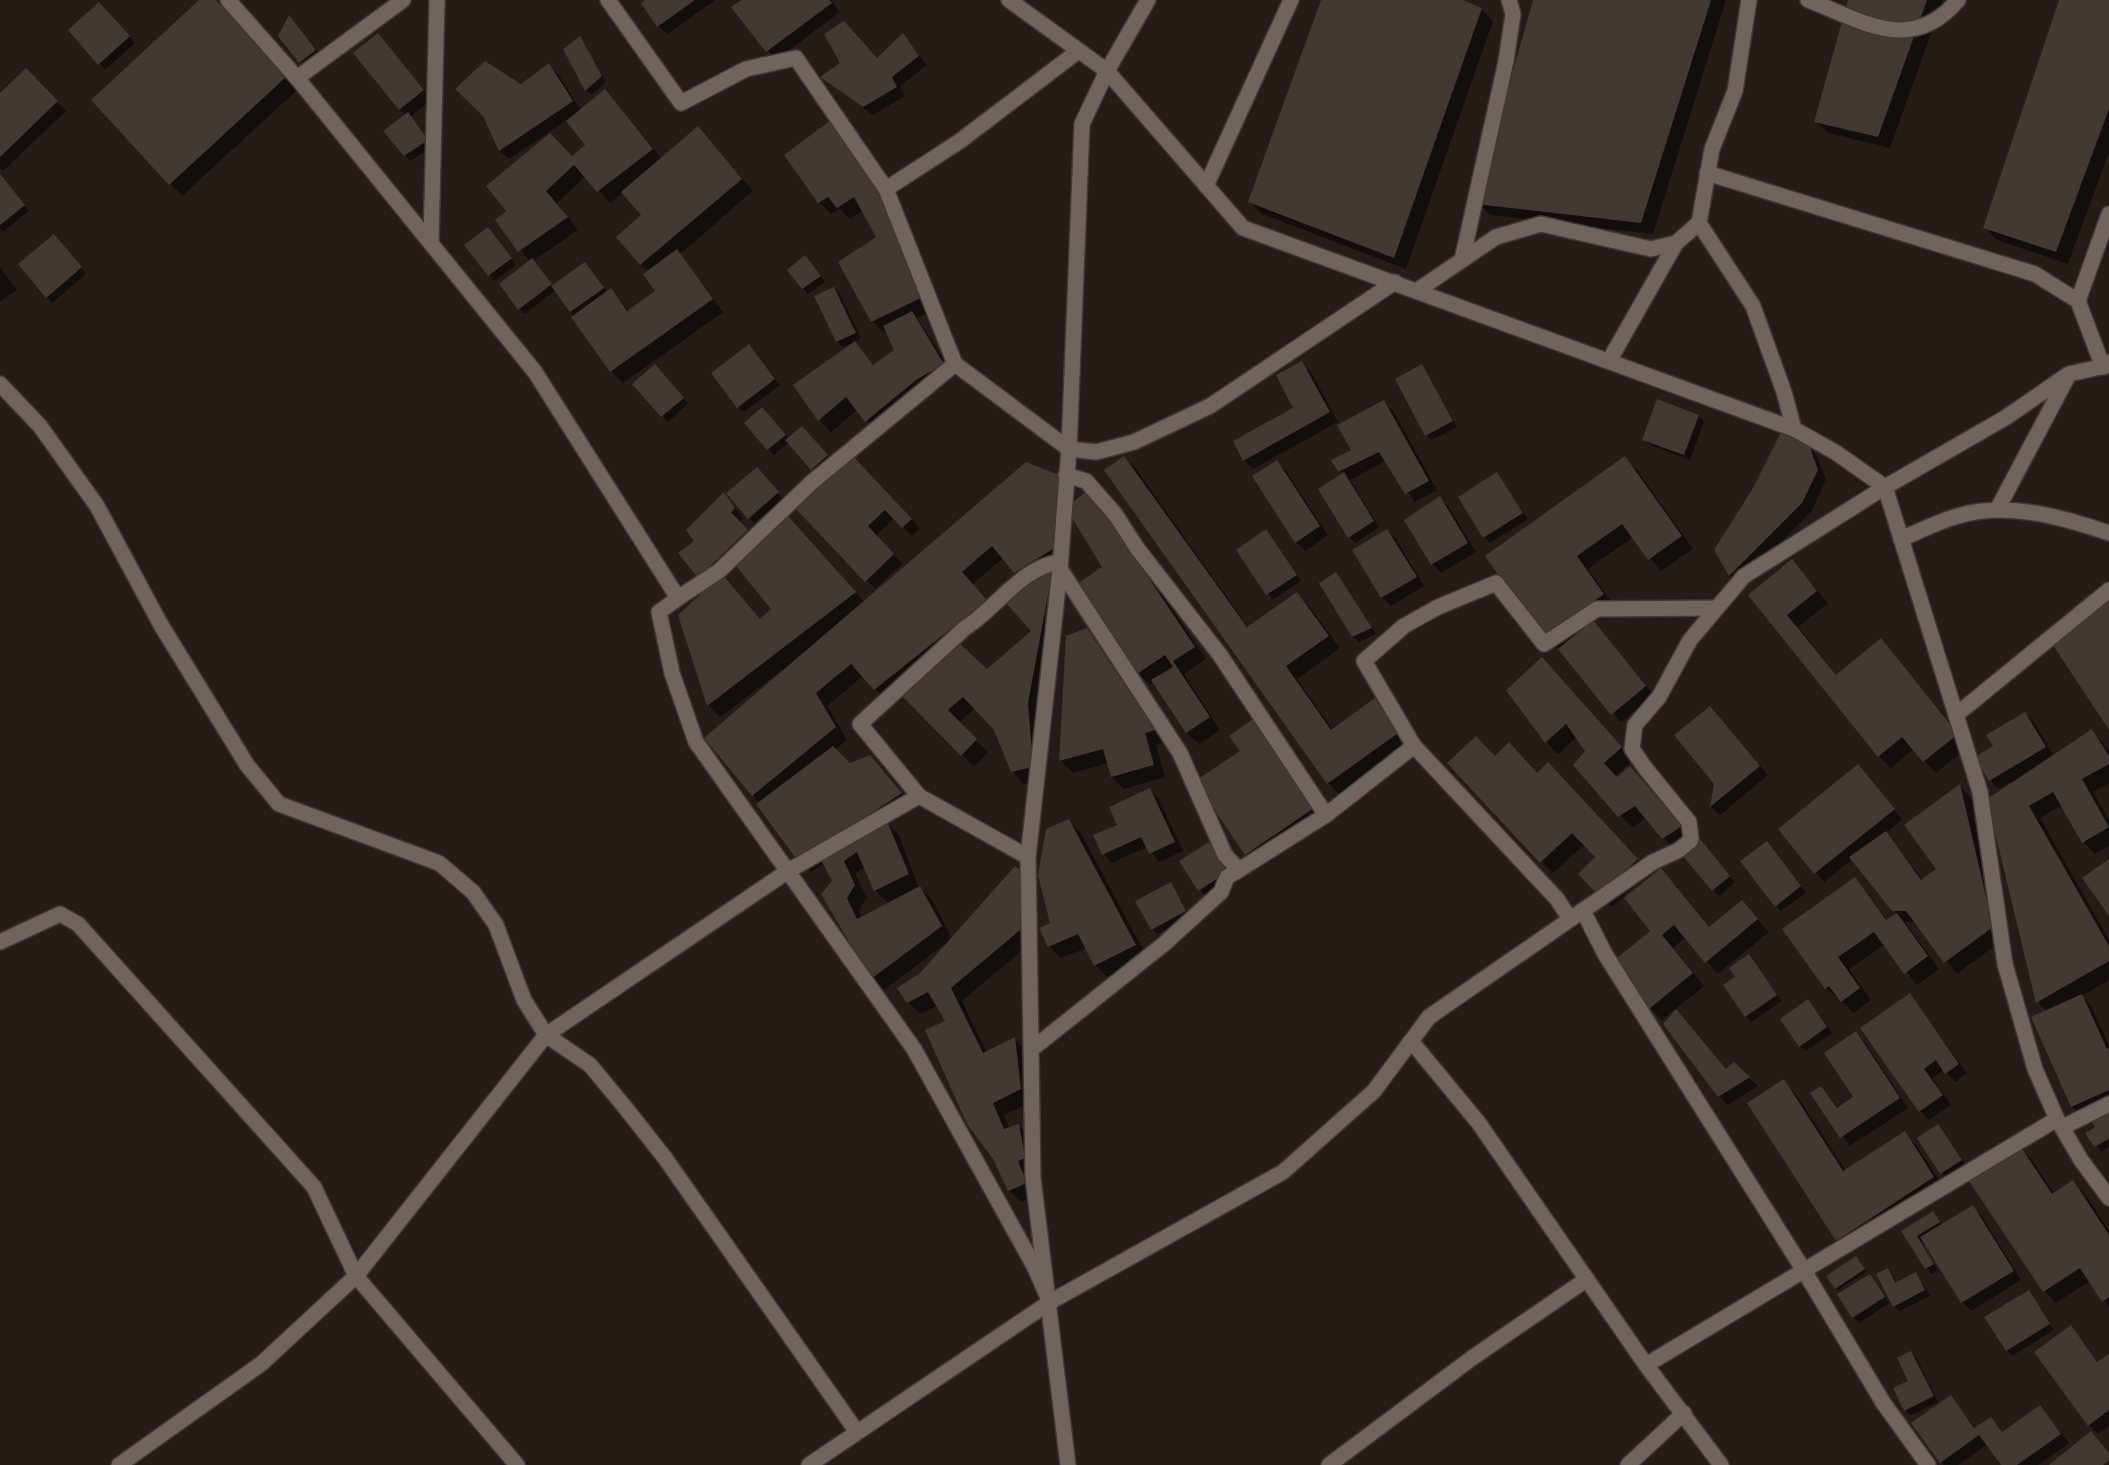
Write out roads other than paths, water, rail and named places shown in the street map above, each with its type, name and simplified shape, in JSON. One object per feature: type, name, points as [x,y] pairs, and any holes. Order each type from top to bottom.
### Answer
[{"type":"street","points":[[228,0],[297,78],[535,372],[678,598]]},
{"type":"street","points":[[297,78],[403,0]]},
{"type":"street","points":[[431,243],[437,0]]},
{"type":"street","points":[[608,0],[681,103],[746,69],[795,58],[886,189],[955,364],[1069,449],[1096,452],[1134,442],[1210,406],[1395,282]]},
{"type":"street","points":[[1009,0],[1077,52],[1107,71],[1243,228],[1794,429],[1835,452],[1885,487],[1980,792],[2005,964],[2035,1069],[2060,1123],[2081,1160],[2109,1198]]},
{"type":"street","points":[[1068,1465],[1034,1178],[1029,857],[1060,566],[1069,449],[1082,124],[1107,71],[1148,0]]},
{"type":"street","points":[[1206,186],[1291,0]]},
{"type":"street","points":[[1609,361],[1676,243],[1699,223],[1712,149],[1735,91],[1749,0]]},
{"type":"street","points":[[1808,0],[1877,28],[1916,30],[1935,21],[1958,0]]},
{"type":"street","points":[[1462,260],[1476,204],[1512,5]]},
{"type":"street","points":[[886,189],[960,141],[1077,52]]},
{"type":"street","points":[[809,1465],[1050,1302],[1284,1172],[1374,1091],[1429,1017],[1691,840],[1689,822],[1646,770],[1632,749],[1635,725],[1659,697],[1690,640],[1744,576],[1885,487],[2005,418],[2069,374],[2107,365],[2078,301],[2034,273],[1707,173]]},
{"type":"street","points":[[2078,301],[2109,214]]},
{"type":"street","points":[[1699,223],[1753,306],[1784,392],[1794,429]]},
{"type":"street","points":[[1418,290],[1496,237],[1541,224],[1651,249],[1676,243]]},
{"type":"street","points":[[955,364],[812,482],[719,571],[659,612],[672,674],[696,742],[914,1049],[1034,1266],[1050,1302]]},
{"type":"street","points":[[1998,508],[2069,374]]},
{"type":"street","points":[[0,384],[40,426],[96,506],[161,625],[247,765],[279,804],[439,863],[472,892],[496,925],[524,1000],[546,1035],[590,1065],[665,1158],[856,1432]]},
{"type":"street","points":[[1066,475],[1086,481],[1115,514],[1137,548],[1220,655],[1326,815]]},
{"type":"street","points":[[1901,539],[1958,516],[1998,508],[2073,521],[2109,533]]},
{"type":"street","points":[[1029,857],[919,796],[860,724],[964,628],[982,617],[1034,570],[1060,566]]},
{"type":"street","points":[[1060,566],[1180,753],[1225,855],[1239,870]]},
{"type":"street","points":[[1717,608],[1597,609],[1544,644],[1496,583],[1438,607],[1404,626],[1364,661],[1414,746],[1557,899],[1577,915],[1605,954],[1803,1269],[1884,1404],[1928,1465]]},
{"type":"street","points":[[1956,716],[2109,590]]},
{"type":"street","points":[[1032,1049],[1164,944],[1221,892],[1227,877],[1326,815],[1414,746]]},
{"type":"street","points":[[119,1465],[261,1364],[356,1276],[546,1035],[788,871],[919,796]]},
{"type":"street","points":[[0,942],[60,914],[78,924],[314,1187],[356,1276],[517,1465]]},
{"type":"street","points":[[1411,1041],[1478,1122],[1646,1365],[1721,1465]]},
{"type":"street","points":[[1646,1365],[1803,1269],[2060,1123],[2109,1104]]},
{"type":"street","points":[[1329,1465],[1463,1365],[1587,1279]]},
{"type":"street","points":[[1628,1465],[1684,1413]]}]
